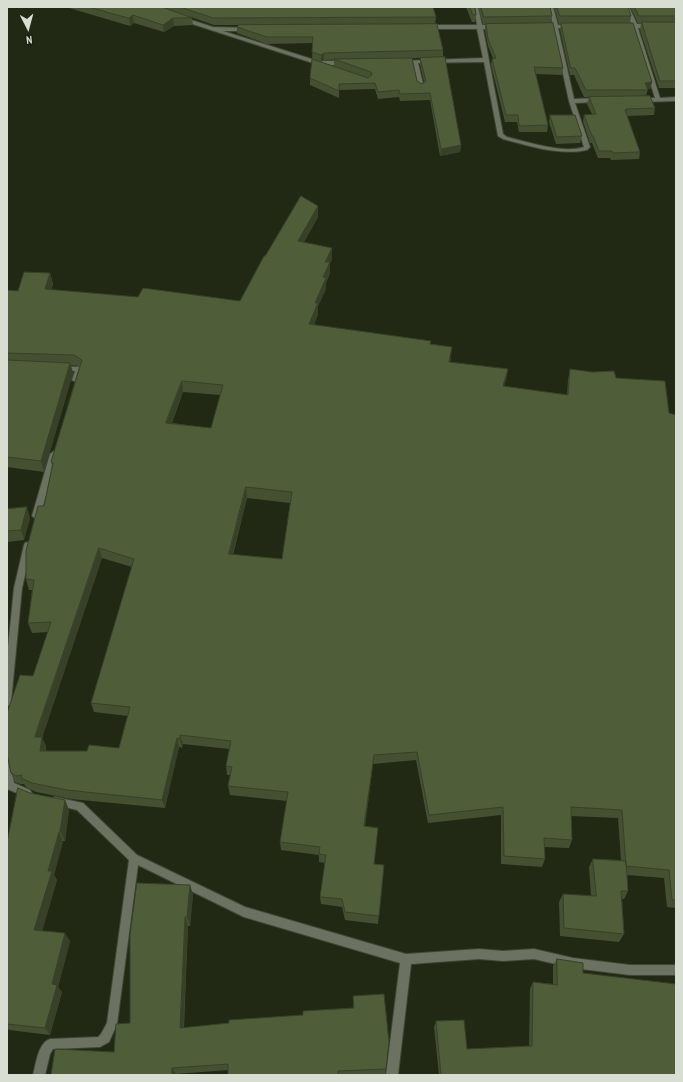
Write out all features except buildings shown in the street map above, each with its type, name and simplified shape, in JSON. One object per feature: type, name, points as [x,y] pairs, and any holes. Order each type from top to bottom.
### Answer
[{"type":"street","points":[[476,7],[498,132],[505,138],[545,147],[585,150],[587,148],[572,101],[551,7]]},
{"type":"street","points":[[627,7],[637,32],[658,99]]},
{"type":"street","points":[[179,18],[333,68]]},
{"type":"street","points":[[540,27],[579,26]]},
{"type":"street","points":[[618,26],[655,26]]},
{"type":"street","points":[[425,27],[502,27]]},
{"type":"street","points":[[212,29],[252,29]]},
{"type":"street","points":[[392,62],[485,60]]},
{"type":"street","points":[[415,62],[421,88]]},
{"type":"street","points":[[318,63],[348,63]]},
{"type":"street","points":[[635,100],[676,99]]},
{"type":"street","points":[[572,101],[604,100]]},
{"type":"street","points":[[54,368],[77,369],[79,371],[74,386]]},
{"type":"street","points":[[34,524],[56,447]]},
{"type":"street","points":[[7,702],[18,588],[30,537]]},
{"type":"street","points":[[7,765],[10,786],[39,797],[80,806],[134,858],[244,912],[406,959],[479,954],[503,956],[534,954],[573,963],[630,970],[676,970]]},
{"type":"street","points":[[38,1075],[45,1052],[50,1044],[100,1042],[105,1038],[112,1024],[134,858]]},
{"type":"street","points":[[392,1075],[406,959]]}]
